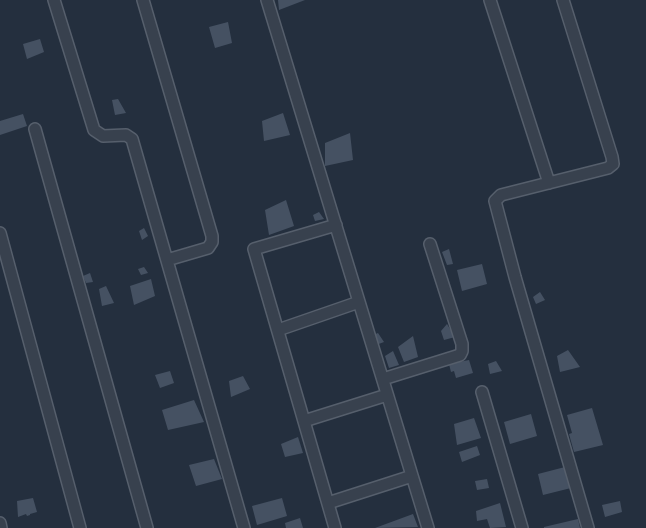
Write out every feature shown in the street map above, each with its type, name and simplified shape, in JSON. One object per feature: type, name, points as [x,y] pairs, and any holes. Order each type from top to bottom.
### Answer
[{"type":"street","points":[[54,0],[94,130],[103,136],[126,134],[132,139],[244,528]]},
{"type":"street","points":[[143,0],[212,236],[212,242],[208,248],[167,260]]},
{"type":"street","points":[[268,0],[428,528]]},
{"type":"street","points":[[490,0],[549,183]]},
{"type":"street","points":[[563,0],[612,157],[612,164],[608,168],[501,195],[495,201],[515,277],[588,528]]},
{"type":"street","points":[[35,129],[147,528]]},
{"type":"street","points":[[336,225],[254,249],[336,528]]},
{"type":"street","points":[[0,233],[80,528]]},
{"type":"street","points":[[383,380],[460,355],[462,351],[430,244]]},
{"type":"street","points":[[278,330],[359,302]]},
{"type":"street","points":[[482,392],[522,528]]},
{"type":"street","points":[[304,421],[387,395]]},
{"type":"street","points":[[328,502],[412,476]]},
{"type":"street","points":[[0,523],[1,528]]},
{"type":"building","points":[[278,0],[305,0],[279,10]]},
{"type":"building","points":[[228,22],[232,43],[215,48],[209,27]]},
{"type":"building","points":[[40,39],[44,52],[27,59],[23,44]]},
{"type":"building","points":[[118,99],[126,113],[115,115],[112,100]]},
{"type":"building","points":[[283,113],[290,135],[264,141],[262,121]]},
{"type":"building","points":[[23,114],[27,126],[0,135],[0,121]]},
{"type":"building","points":[[350,133],[353,160],[325,166],[325,143]]},
{"type":"building","points":[[286,200],[294,226],[269,235],[265,210]]},
{"type":"building","points":[[319,212],[324,219],[315,221],[313,215]]},
{"type":"building","points":[[144,228],[148,236],[142,240],[139,231]]},
{"type":"building","points":[[449,249],[453,264],[447,265],[442,252]]},
{"type":"building","points":[[482,264],[487,284],[462,291],[457,270]]},
{"type":"building","points":[[144,267],[148,273],[141,275],[138,269]]},
{"type":"building","points":[[90,273],[93,282],[86,283],[83,276]]},
{"type":"building","points":[[151,279],[155,296],[134,305],[130,286]]},
{"type":"building","points":[[106,286],[114,303],[102,306],[99,289]]},
{"type":"building","points":[[540,292],[545,300],[536,304],[533,297]]},
{"type":"building","points":[[447,324],[455,337],[444,340],[441,331]]},
{"type":"building","points":[[378,333],[384,342],[376,345],[373,335]]},
{"type":"building","points":[[413,336],[418,357],[404,362],[398,347]]},
{"type":"building","points":[[568,350],[580,367],[560,372],[557,356]]},
{"type":"building","points":[[393,351],[399,365],[389,368],[385,356]]},
{"type":"building","points":[[469,360],[473,373],[456,378],[454,371],[451,372],[449,364]]},
{"type":"building","points":[[496,361],[502,371],[490,374],[488,364]]},
{"type":"building","points":[[170,371],[174,383],[160,388],[155,375]]},
{"type":"building","points":[[243,376],[250,389],[231,397],[229,381]]},
{"type":"building","points":[[194,400],[204,422],[168,430],[162,410]]},
{"type":"building","points":[[592,408],[603,445],[574,452],[569,434],[572,433],[567,415]]},
{"type":"building","points":[[531,414],[537,436],[510,444],[504,422]]},
{"type":"building","points":[[474,418],[481,438],[457,445],[454,424]]},
{"type":"building","points":[[298,437],[303,453],[285,457],[281,444]]},
{"type":"building","points":[[477,446],[480,455],[462,462],[459,452]]},
{"type":"building","points":[[214,459],[222,479],[196,486],[189,465]]},
{"type":"building","points":[[565,467],[571,488],[543,495],[538,474]]},
{"type":"building","points":[[487,479],[489,488],[477,490],[475,481]]},
{"type":"building","points":[[33,498],[37,512],[18,517],[17,501]]},
{"type":"building","points":[[282,498],[287,516],[257,525],[252,506]]},
{"type":"building","points":[[620,501],[622,512],[605,517],[602,505]]},
{"type":"building","points":[[500,503],[506,527],[490,528],[487,519],[477,521],[476,511]]},
{"type":"building","points":[[413,514],[418,527],[375,528]]},
{"type":"building","points":[[300,518],[303,528],[286,528],[285,523]]},
{"type":"building","points":[[578,519],[580,528],[544,528],[544,527]]}]
